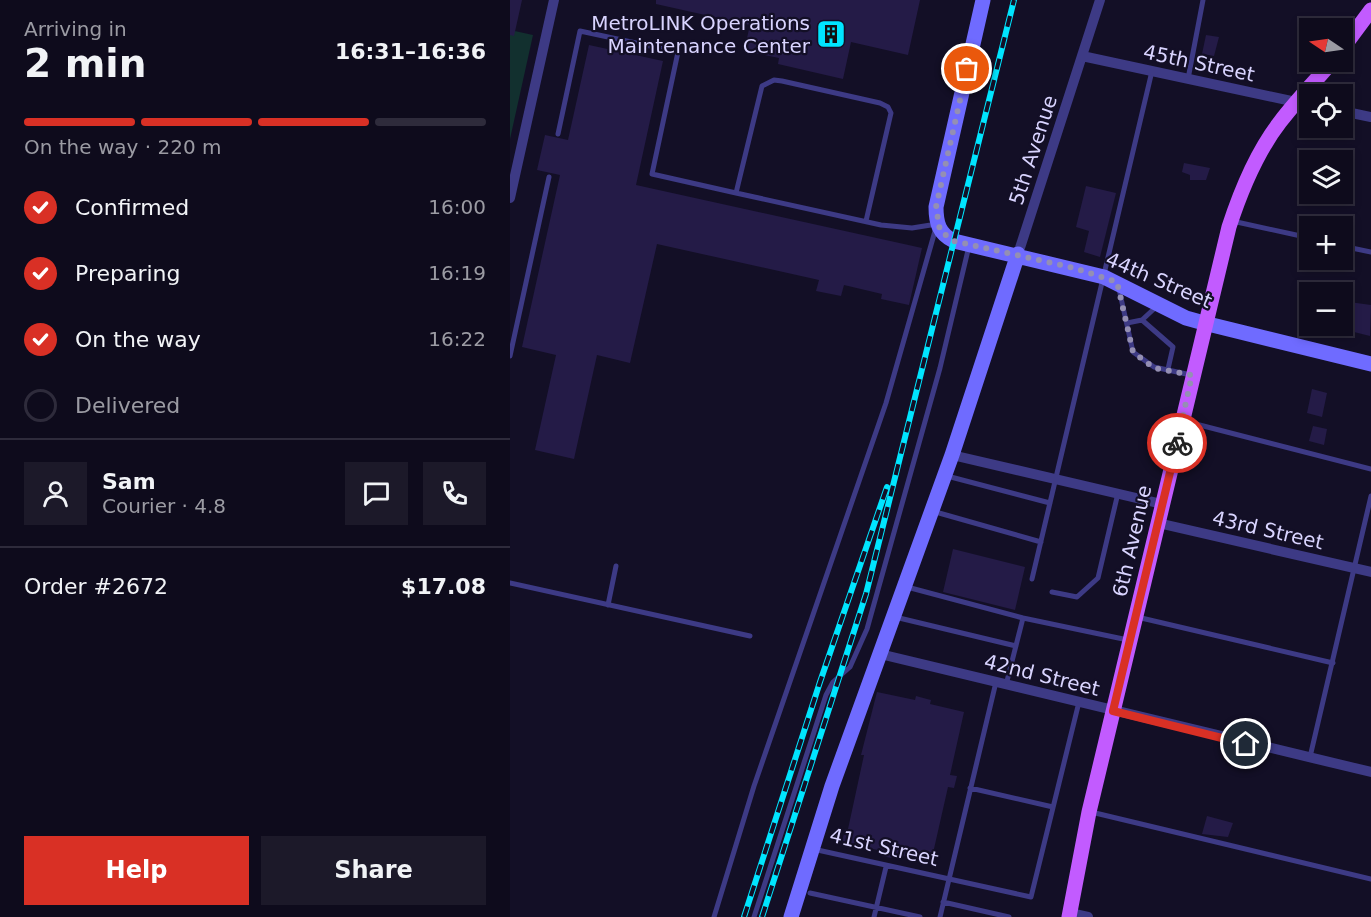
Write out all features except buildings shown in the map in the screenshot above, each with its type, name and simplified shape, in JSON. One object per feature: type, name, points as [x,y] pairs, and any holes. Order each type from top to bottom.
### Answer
[{"type":"main road","points":[[1353,34],[1371,10]]},
{"type":"main road","name":"6th Avenue","points":[[1070,915],[1089,812],[1204,323],[1231,220],[1245,183],[1267,141],[1299,107]]},
{"type":"street","points":[[510,198],[554,0]]},
{"type":"street","points":[[937,224],[936,207],[983,0]]},
{"type":"street","name":"5th Avenue","points":[[1018,254],[1100,0]]},
{"type":"street","name":"45th Street","points":[[1082,56],[1299,102]]},
{"type":"street","points":[[1353,113],[1371,117]]},
{"type":"street","name":"44th Street","points":[[937,224],[949,238],[1111,279],[1159,304],[1204,323],[1371,364]]},
{"type":"street","points":[[791,917],[812,849],[880,654],[945,476],[1018,254]]},
{"type":"street","points":[[952,455],[1162,504]]},
{"type":"street","name":"43rd Street","points":[[1158,523],[1371,572]]},
{"type":"street","name":"42nd Street","points":[[880,654],[1371,772]]},
{"type":"street","points":[[1070,915],[1088,917]]},
{"type":"lane","points":[[1188,79],[1203,0]]},
{"type":"lane","points":[[558,134],[580,31],[678,52],[652,174],[866,220],[912,228],[937,224],[886,403],[754,786],[714,917]]},
{"type":"lane","points":[[1032,579],[1056,479],[1111,279],[1152,71]]},
{"type":"lane","points":[[736,193],[759,93],[767,82],[782,81],[880,103],[888,107],[891,113],[866,220]]},
{"type":"lane","points":[[510,356],[549,177]]},
{"type":"lane","points":[[1231,220],[1299,235]]},
{"type":"lane","points":[[754,917],[826,695],[833,682],[850,667],[867,629],[940,368],[970,244]]},
{"type":"lane","points":[[1353,248],[1371,252]]},
{"type":"lane","points":[[1111,279],[1127,323],[1133,352],[1154,368],[1192,375]]},
{"type":"lane","points":[[1127,323],[1142,320],[1159,304]]},
{"type":"lane","points":[[1142,320],[1159,338],[1173,346],[1168,369]]},
{"type":"lane","points":[[1144,361],[1149,354]]},
{"type":"lane","points":[[1182,421],[1371,469]]},
{"type":"lane","points":[[945,476],[1050,503]]},
{"type":"lane","points":[[1052,592],[1077,597],[1098,578],[1118,493]]},
{"type":"lane","points":[[1310,759],[1371,496]]},
{"type":"lane","points":[[932,511],[1041,542]]},
{"type":"lane","points":[[608,604],[616,566]]},
{"type":"lane","points":[[510,582],[750,636]]},
{"type":"lane","points":[[904,586],[1023,618],[1130,641]]},
{"type":"lane","points":[[894,616],[1016,646]]},
{"type":"lane","points":[[1136,616],[1333,663]]},
{"type":"lane","points":[[940,917],[970,788],[1023,618]]},
{"type":"lane","points":[[970,788],[1053,807],[1079,702]]},
{"type":"lane","name":"41st Street","points":[[812,849],[948,881],[954,878],[1031,897],[1053,807]]},
{"type":"lane","points":[[1089,812],[1371,879]]},
{"type":"lane","points":[[874,917],[886,867]]},
{"type":"lane","points":[[810,893],[920,917]]},
{"type":"lane","points":[[944,902],[1009,917]]},
{"type":"green space","points":[[510,30],[533,35],[510,139]]},
{"type":"railway","points":[[762,917],[866,594],[1014,0]]},
{"type":"railway","points":[[744,917],[820,682],[887,487]]},
{"type":"way so far","points":[[967,69],[936,207],[937,224],[940,231],[954,241],[1074,268],[1117,282],[1133,352],[1154,368],[1192,375],[1177,443]]},
{"type":"place","name":"MetroLINK Operations Maintenance Center","points":[[831,34]]},
{"type":"route","points":[[1177,443],[1113,711],[1246,744]]}]
